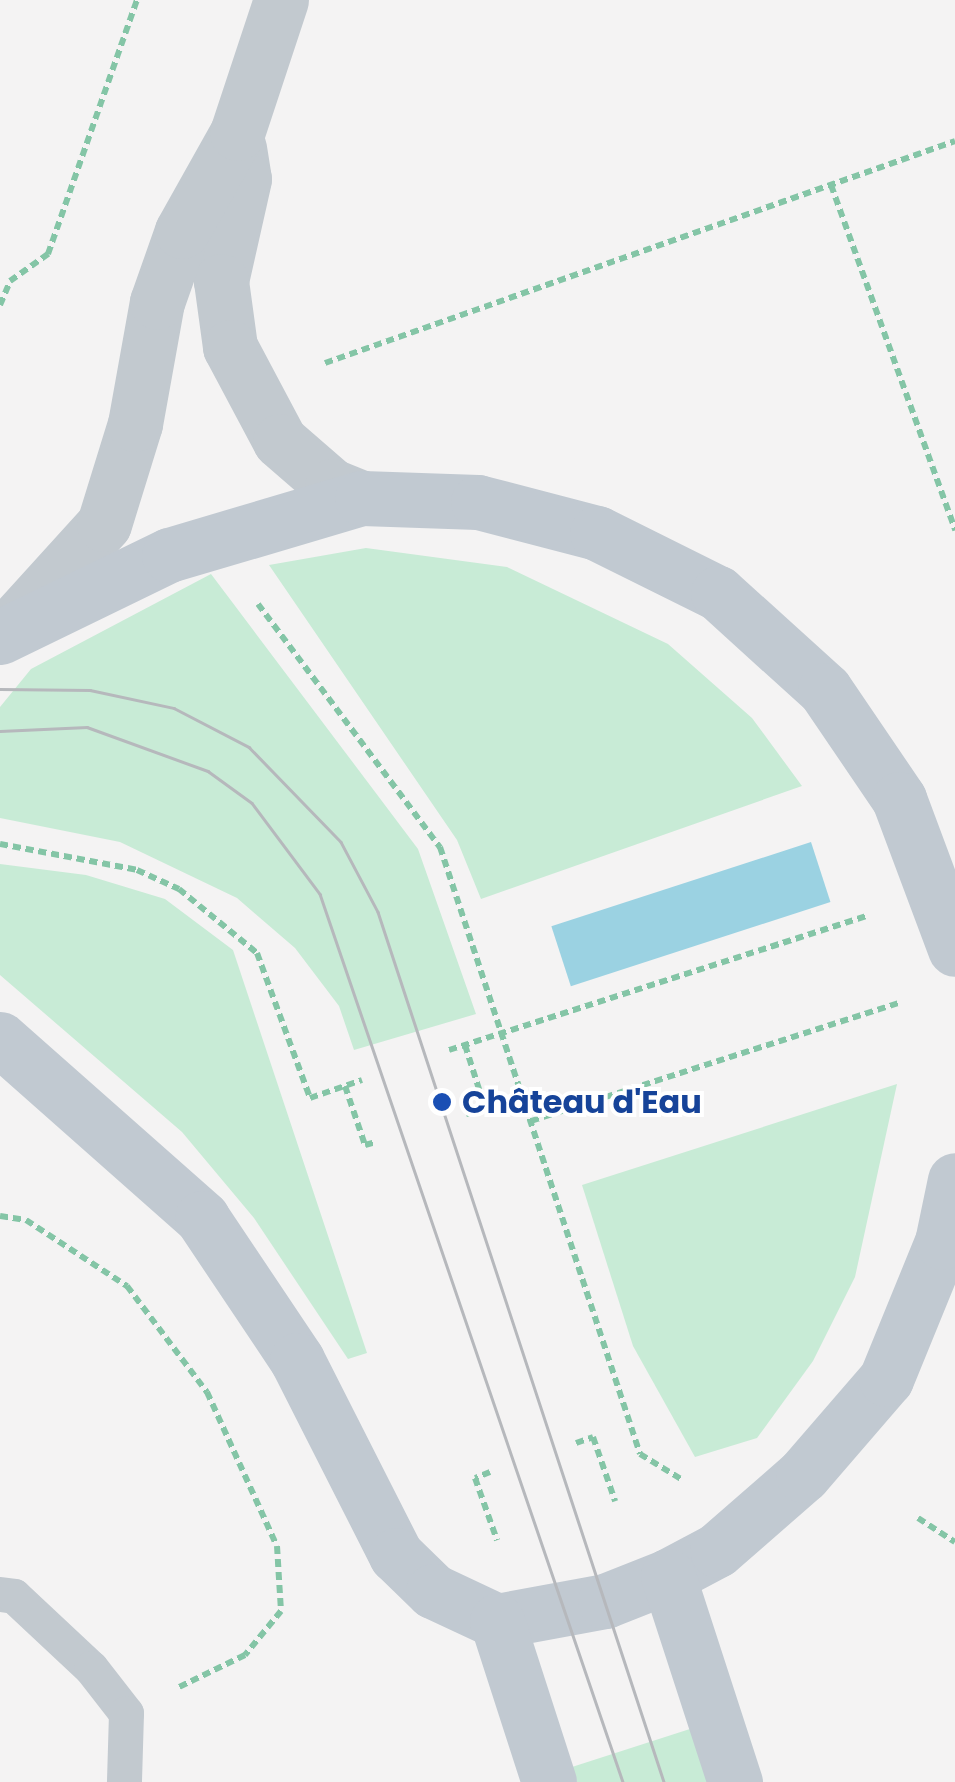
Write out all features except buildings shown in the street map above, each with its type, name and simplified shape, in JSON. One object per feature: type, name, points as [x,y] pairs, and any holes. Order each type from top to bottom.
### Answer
[{"type":"main road","points":[[2,633],[169,555],[362,498],[478,502],[539,516],[639,550],[718,593],[854,727],[899,799],[952,935]]},
{"type":"main road","points":[[0,1039],[202,1218],[296,1360],[396,1555],[433,1591],[497,1622],[605,1601],[668,1576],[738,1534],[855,1420],[886,1379],[940,1269],[955,1180]]},
{"type":"main road","points":[[668,1576],[735,1782]]},
{"type":"main road","points":[[497,1622],[549,1782]]},
{"type":"street","points":[[2,633],[104,524],[157,302],[182,231],[237,133],[282,0]]},
{"type":"street","points":[[237,133],[244,179],[220,308],[230,347],[280,440],[332,486],[362,498]]},
{"type":"lane","points":[[0,1594],[14,1596],[92,1668],[126,1713],[124,1782]]},
{"type":"path","points":[[0,305],[10,281],[48,254],[136,0]]},
{"type":"path","points":[[325,363],[955,141]]},
{"type":"path","points":[[831,185],[955,530]]},
{"type":"path","points":[[247,590],[440,848],[504,1032],[640,1454],[682,1479]]},
{"type":"path","points":[[0,844],[137,870],[194,900],[257,953],[310,1098],[362,1080]]},
{"type":"path","points":[[449,1050],[873,914]]},
{"type":"path","points":[[531,1121],[899,1003]]},
{"type":"path","points":[[465,1045],[486,1108],[466,1114]]},
{"type":"path","points":[[344,1086],[365,1145],[376,1142]]},
{"type":"path","points":[[0,1216],[26,1220],[127,1286],[207,1392],[277,1546],[280,1611],[245,1655],[126,1713]]},
{"type":"path","points":[[576,1443],[593,1437],[615,1501]]},
{"type":"path","points":[[490,1472],[475,1478],[497,1541]]},
{"type":"path","points":[[918,1518],[955,1542]]},
{"type":"green space","points":[[366,548],[507,567],[668,644],[752,718],[802,786],[481,899],[457,840],[269,565]]},
{"type":"green space","points":[[211,574],[418,849],[476,1014],[354,1050],[339,1006],[295,948],[237,898],[120,842],[0,818],[0,707],[31,669]]},
{"type":"green space","points":[[0,864],[86,875],[165,899],[233,950],[367,1353],[348,1359],[254,1218],[182,1132],[0,975]]},
{"type":"green space","points":[[897,1084],[855,1277],[813,1361],[757,1438],[695,1457],[633,1346],[582,1185]]},
{"type":"green space","points":[[693,1728],[711,1782],[577,1782],[572,1767]]},
{"type":"water","points":[[811,842],[830,902],[571,986],[551,926]]},
{"type":"tram line","points":[[0,689],[90,690],[174,708],[249,747],[341,842],[378,912],[664,1782]]},
{"type":"tram line","points":[[0,731],[87,727],[208,771],[252,803],[320,894],[623,1782]]},
{"type":"place","name":"Château d'Eau","points":[[442,1102]]}]
